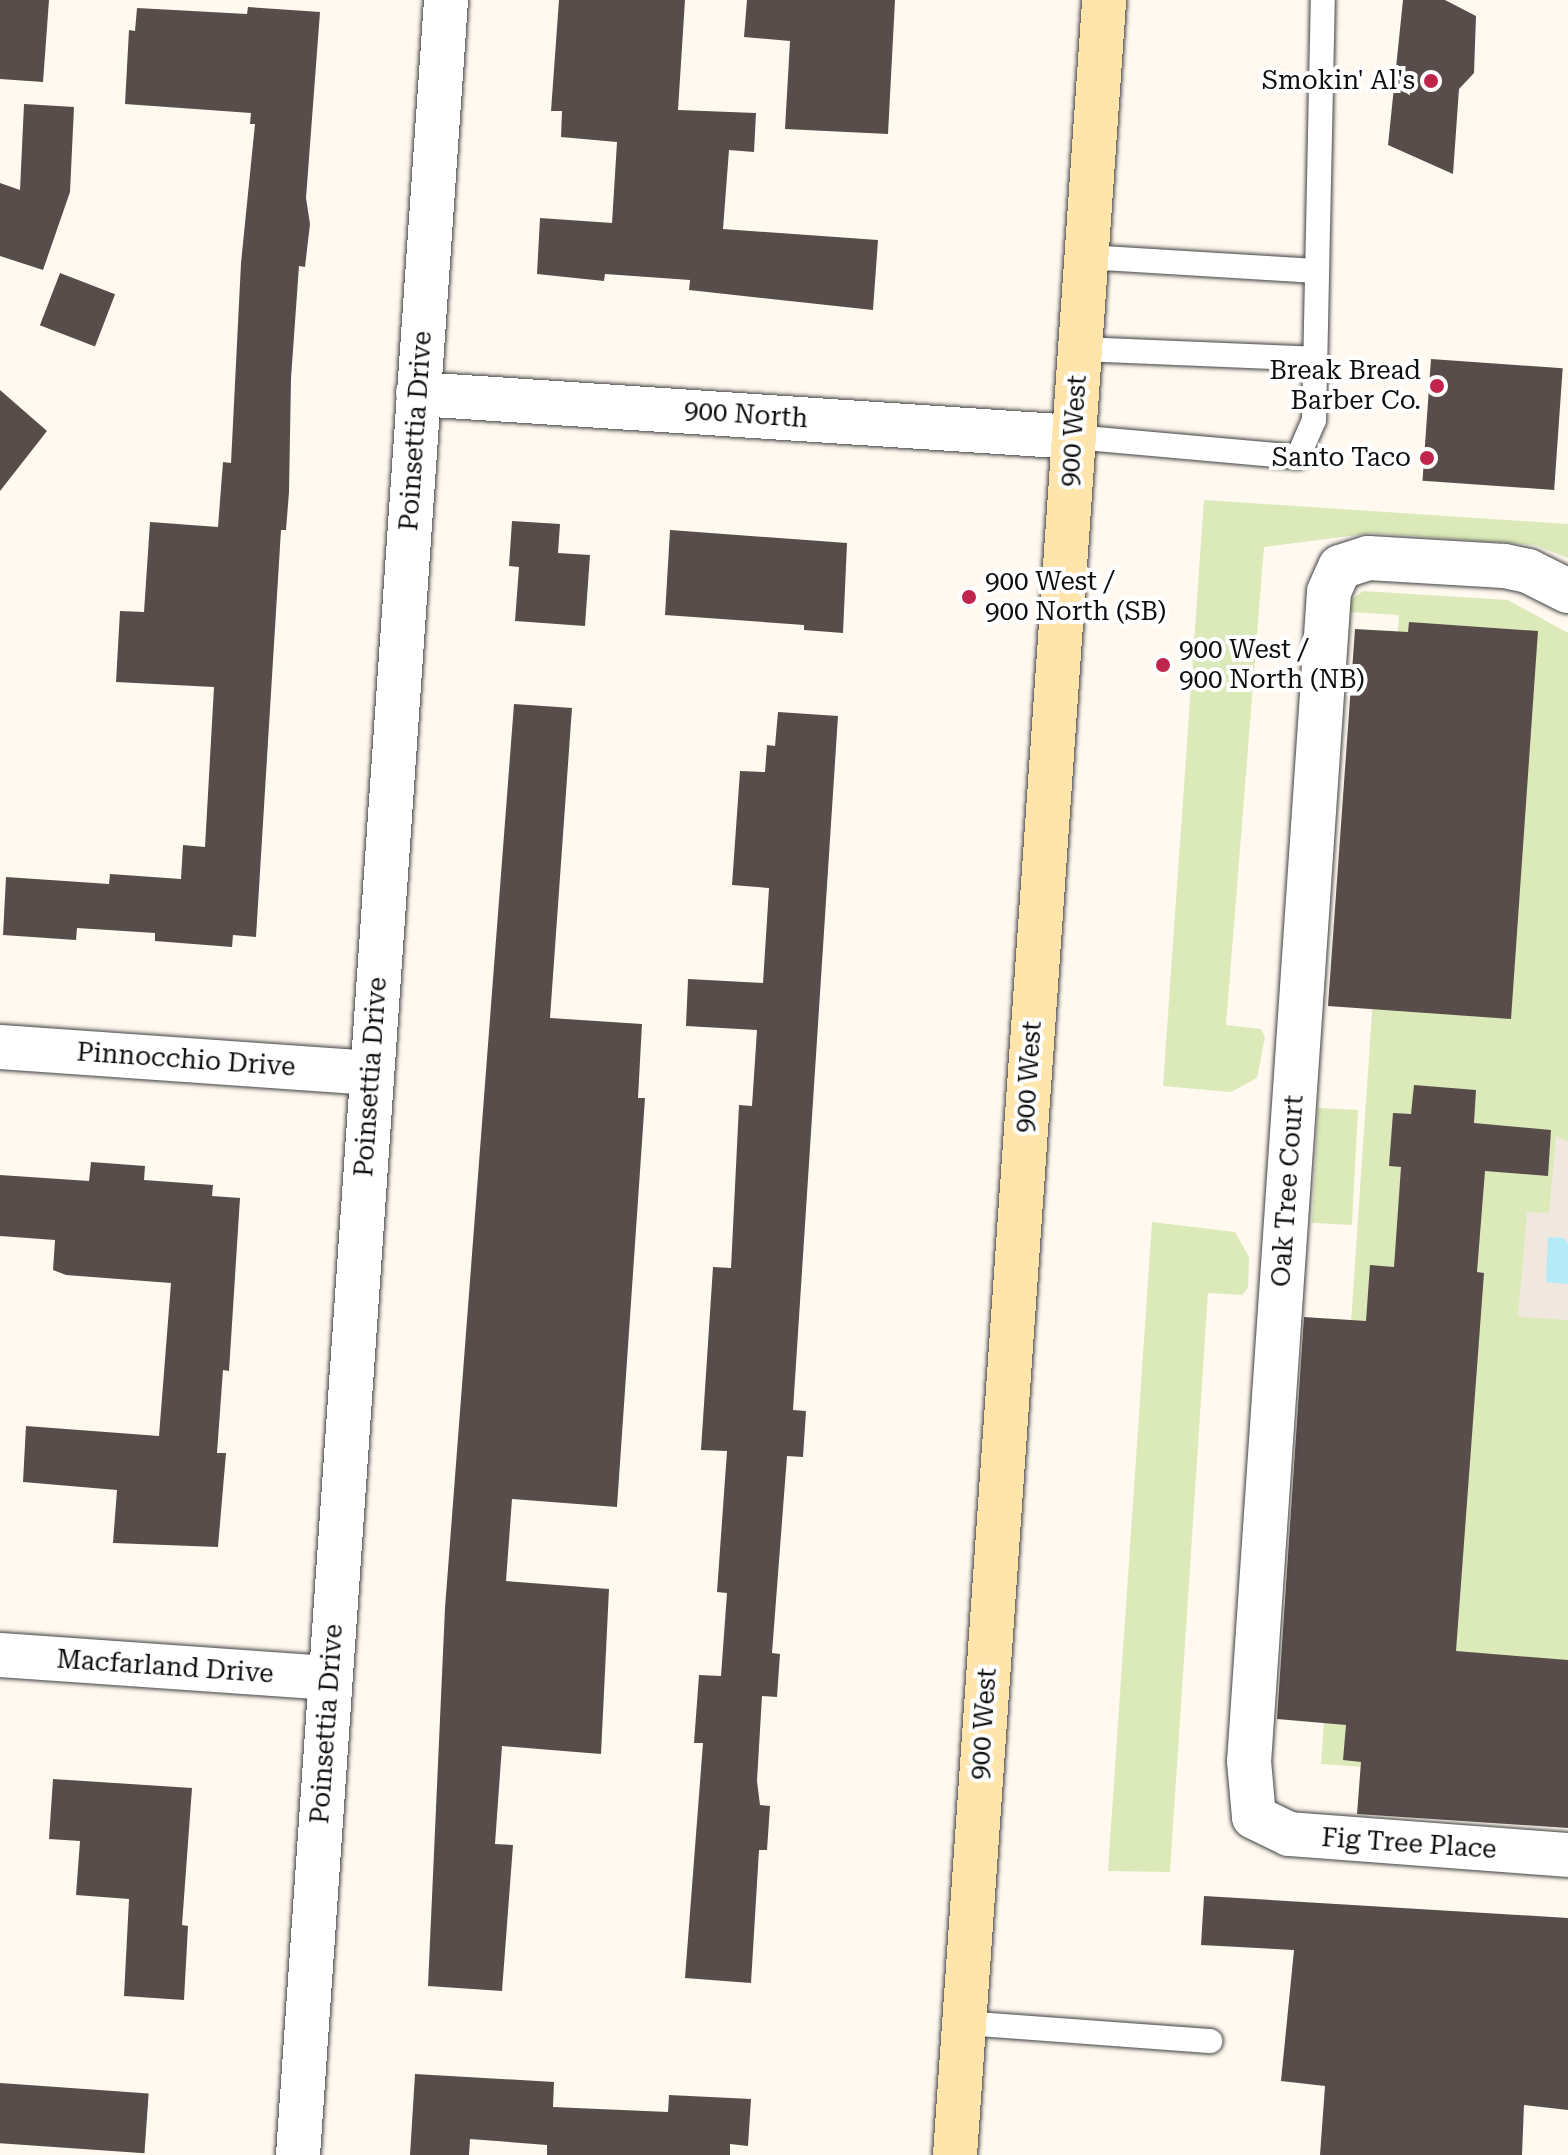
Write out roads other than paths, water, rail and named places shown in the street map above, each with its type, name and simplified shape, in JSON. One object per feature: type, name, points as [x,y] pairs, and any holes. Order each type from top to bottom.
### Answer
[{"type":"main road","name":"900 West","points":[[955,2155],[1104,0]]},
{"type":"street","name":"Poinsettia Drive","points":[[298,2155],[446,0]]},
{"type":"street","name":"900 North","points":[[418,394],[1074,437]]},
{"type":"street","name":"Oak Tree Court","points":[[1254,1817],[1249,1761],[1329,592],[1340,567],[1368,558],[1504,566],[1528,571],[1568,591]]},
{"type":"street","name":"Pinnocchio Drive","points":[[0,1047],[371,1073]]},
{"type":"street","name":"Macfarland Drive","points":[[0,1655],[330,1678]]},
{"type":"street","name":"Fig Tree Place","points":[[1254,1817],[1270,1828],[1311,1837],[1568,1855]]},
{"type":"lane","points":[[1074,437],[1298,457],[1314,420],[1323,0]]},
{"type":"lane","points":[[1086,257],[1317,271]]},
{"type":"lane","points":[[1080,349],[1315,359]]},
{"type":"lane","points":[[964,2023],[1210,2041]]},
{"type":"water","points":[[1548,1237],[1564,1238],[1568,1244],[1568,1284],[1546,1282]]},
{"type":"place","name":"Smokin' Al's","points":[[1431,81]]},
{"type":"place","name":"Break Bread Barber Co.","points":[[1437,386]]},
{"type":"place","name":"Santo Taco","points":[[1427,458]]},
{"type":"place","name":"900 West / 900 North (SB)","points":[[969,597]]},
{"type":"place","name":"900 West / 900 North (NB)","points":[[1163,665]]}]
